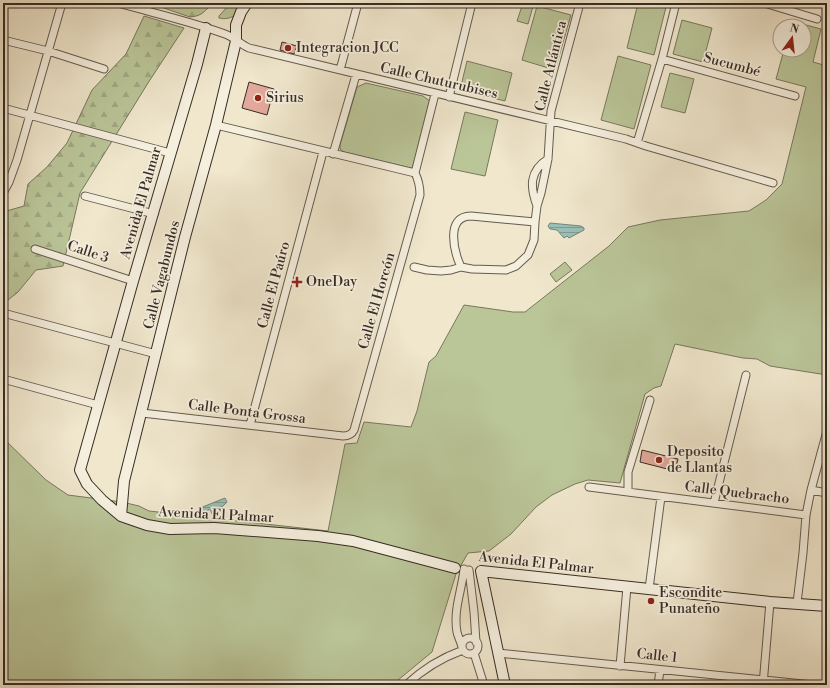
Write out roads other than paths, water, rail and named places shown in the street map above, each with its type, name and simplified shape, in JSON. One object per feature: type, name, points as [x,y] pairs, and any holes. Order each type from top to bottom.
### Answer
[{"type":"street","points":[[3,193],[6,181],[17,160],[62,3]]},
{"type":"street","name":"Calle Chuturubises","points":[[118,3],[227,34],[236,42],[249,48],[435,94],[551,120],[637,143],[773,183]]},
{"type":"street","name":"Calle Vagabundos","points":[[120,516],[124,480],[187,232],[216,125],[236,42],[236,25],[241,12],[247,3]]},
{"type":"street","points":[[340,70],[358,3]]},
{"type":"street","points":[[449,96],[472,3]]},
{"type":"street","name":"Calle Atlántica","points":[[414,267],[441,271],[461,267],[472,269],[506,270],[523,261],[532,248],[537,206],[548,159],[552,111],[580,3]]},
{"type":"street","points":[[637,143],[662,59],[676,3]]},
{"type":"street","points":[[764,3],[817,19]]},
{"type":"street","name":"Avenida El Palmar","points":[[206,28],[197,64],[115,343],[80,470],[87,484],[102,500],[120,516],[147,525],[170,529],[228,529],[318,536],[353,541],[463,569],[770,602],[827,606]]},
{"type":"street","points":[[3,40],[48,51],[104,69]]},
{"type":"street","name":"Sucumbé","points":[[662,59],[795,96]]},
{"type":"street","points":[[333,154],[356,75]]},
{"type":"street","points":[[216,125],[415,173],[435,94]]},
{"type":"street","points":[[3,108],[170,153]]},
{"type":"street","name":"Calle El Paúro","points":[[250,425],[323,152]]},
{"type":"street","points":[[537,206],[532,192],[533,179],[538,167],[548,159]]},
{"type":"street","name":"Calle El Horcón","points":[[350,435],[354,430],[420,195],[419,181],[415,173]]},
{"type":"street","points":[[85,196],[154,214]]},
{"type":"street","points":[[461,267],[456,256],[453,242],[456,224],[462,218],[471,216],[535,222]]},
{"type":"street","name":"Calle 3","points":[[34,249],[133,281]]},
{"type":"street","points":[[3,313],[156,354]]},
{"type":"street","points":[[714,503],[746,375]]},
{"type":"street","points":[[3,379],[98,405]]},
{"type":"street","points":[[628,492],[628,472],[650,400]]},
{"type":"street","name":"Calle Ponta Grossa","points":[[142,413],[343,436],[350,435]]},
{"type":"street","points":[[797,603],[806,515],[811,490],[827,431]]},
{"type":"street","name":"Calle Quebracho","points":[[589,487],[806,515]]},
{"type":"street","points":[[811,490],[827,493]]},
{"type":"street","points":[[649,589],[661,497]]},
{"type":"street","points":[[463,569],[474,612],[476,642],[478,647],[474,653]]},
{"type":"street","points":[[463,569],[457,607],[457,632],[462,648],[468,653],[474,653]]},
{"type":"street","points":[[481,571],[505,685]]},
{"type":"street","points":[[620,666],[627,587]]},
{"type":"street","points":[[763,682],[770,602]]},
{"type":"street","points":[[406,685],[429,666],[462,648],[466,639],[472,638],[476,642]]},
{"type":"street","points":[[474,653],[484,685]]},
{"type":"street","name":"Calle 1","points":[[498,653],[763,682],[813,685]]},
{"type":"street","points":[[658,685],[660,670]]},
{"type":"water","points":[[550,223],[581,226],[584,230],[569,238],[567,236],[564,238],[557,230],[550,229],[548,226]]},
{"type":"water","points":[[225,498],[227,502],[217,509],[216,514],[212,514],[210,509],[204,513],[200,508]]},
{"type":"place","name":"Integracion JCC","points":[[288,48]]},
{"type":"place","name":"Sirius","points":[[258,98]]},
{"type":"place","name":"OneDay","points":[[297,282]]},
{"type":"place","name":"Deposito de Llantas","points":[[659,460]]},
{"type":"place","name":"Escondite Punateño","points":[[651,601]]}]
